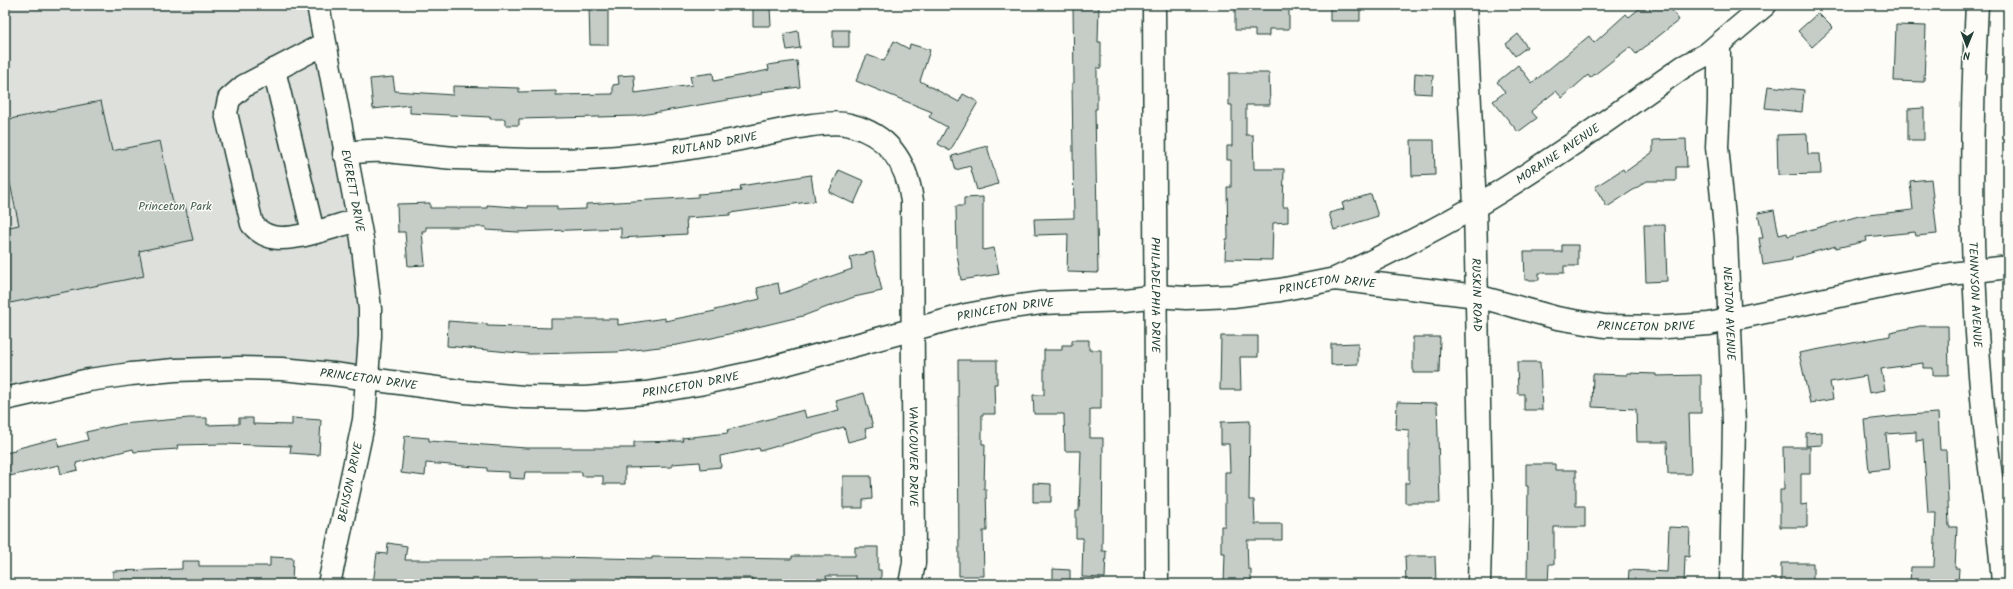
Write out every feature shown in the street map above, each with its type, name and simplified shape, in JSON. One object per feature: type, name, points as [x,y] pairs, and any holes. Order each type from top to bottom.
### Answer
[{"type":"street","name":"EVERETT DRIVE","points":[[318,5],[344,153],[358,220],[370,309],[368,379]]},
{"type":"street","name":"PHILADELPHIA DRIVE","points":[[1154,5],[1157,584]]},
{"type":"street","name":"RUSKIN ROAD","points":[[1465,5],[1475,206],[1481,501],[1479,584]]},
{"type":"street","name":"MORAINE AVENUE","points":[[1335,279],[1412,241],[1475,206],[1524,176],[1683,67],[1708,54],[1765,5]]},
{"type":"street","name":"TENNYSON AVENUE","points":[[1977,5],[1972,115],[1974,271],[1987,444],[2000,542],[2003,584]]},
{"type":"street","points":[[324,44],[244,86],[229,99],[226,113],[252,224],[259,232],[272,237],[289,238],[358,220]]},
{"type":"street","name":"NEWTON AVENUE","points":[[1719,44],[1717,147],[1726,238],[1734,423],[1731,584]]},
{"type":"street","points":[[274,70],[313,232]]},
{"type":"street","name":"RUTLAND DRIVE","points":[[344,153],[383,151],[456,158],[537,160],[589,158],[665,151],[725,142],[828,122],[851,125],[867,132],[891,148],[902,164],[909,183],[912,201],[912,329]]},
{"type":"street","name":"PRINCETON DRIVE","points":[[5,399],[89,380],[175,370],[239,368],[282,369],[466,392],[524,397],[585,398],[646,393],[699,384],[760,371],[966,315],[1004,308],[1041,304],[1124,300],[1156,296],[1186,298],[1233,296],[1280,290],[1335,279],[1477,296],[1558,318],[1604,326],[1666,327],[1709,324],[1886,286],[1974,271],[2008,267]]},
{"type":"street","name":"VANCOUVER DRIVE","points":[[910,584],[914,563],[912,329]]},
{"type":"street","name":"BENSON DRIVE","points":[[329,584],[364,420],[368,379]]},
{"type":"green space","name":"Princeton Park","points":[[5,5],[318,5],[331,80],[368,379],[115,377],[5,399]]},
{"type":"building","points":[[589,5],[608,5],[608,45],[590,45]]},
{"type":"building","points":[[1073,5],[1099,5],[1098,42],[1101,42],[1101,68],[1097,68],[1097,109],[1095,109],[1098,273],[1067,272],[1068,234],[1035,235],[1034,219],[1074,218],[1072,83],[1074,83]]},
{"type":"building","points":[[1235,5],[1289,5],[1289,29],[1269,29],[1269,36],[1255,36],[1255,30],[1235,30]]},
{"type":"building","points":[[1330,5],[1360,5],[1360,21],[1330,21]]},
{"type":"building","points":[[1644,5],[1668,5],[1679,20],[1636,54],[1630,47],[1590,78],[1588,75],[1562,98],[1556,91],[1531,111],[1537,118],[1518,132],[1493,101],[1505,92],[1497,82],[1518,65],[1532,83],[1589,36],[1594,43],[1626,14],[1629,17]]},
{"type":"building","points":[[753,8],[770,8],[771,26],[753,26]]},
{"type":"building","points":[[1818,13],[1833,28],[1812,47],[1798,31]]},
{"type":"building","points":[[1896,25],[1926,26],[1924,82],[1894,81]]},
{"type":"building","points":[[833,30],[849,30],[849,47],[833,47]]},
{"type":"building","points":[[798,31],[800,48],[787,50],[784,34]]},
{"type":"building","points":[[1518,34],[1527,47],[1515,56],[1506,44]]},
{"type":"building","points":[[894,41],[909,49],[910,44],[930,50],[920,81],[959,102],[963,94],[978,102],[950,151],[938,144],[947,127],[929,117],[932,112],[856,81],[867,55],[884,61]]},
{"type":"building","points":[[797,61],[800,87],[761,92],[762,94],[636,116],[519,119],[519,125],[505,125],[505,119],[490,119],[490,117],[410,113],[410,105],[373,109],[370,79],[393,77],[395,91],[453,95],[453,86],[519,88],[519,92],[556,91],[556,95],[613,94],[613,85],[619,84],[618,76],[634,75],[635,93],[692,85],[690,76],[713,73],[714,81],[769,70],[768,65]]},
{"type":"building","points":[[1229,73],[1269,73],[1270,105],[1246,105],[1246,135],[1253,135],[1254,169],[1284,169],[1283,207],[1288,207],[1288,222],[1273,223],[1272,260],[1225,259],[1226,239],[1228,239],[1227,187],[1231,187],[1231,160],[1227,160],[1227,146],[1232,146],[1232,105],[1229,105]]},
{"type":"building","points":[[1415,73],[1433,75],[1432,94],[1414,93]]},
{"type":"building","points":[[1768,86],[1804,90],[1802,112],[1765,108]]},
{"type":"building","points":[[101,101],[112,151],[160,141],[174,207],[185,205],[193,240],[139,251],[144,276],[5,304],[5,228],[19,225],[5,160],[5,120]]},
{"type":"building","points":[[1924,108],[1924,140],[1908,140],[1908,109]]},
{"type":"building","points":[[1807,134],[1808,154],[1820,154],[1821,174],[1778,175],[1777,135]]},
{"type":"building","points":[[1686,139],[1687,167],[1676,167],[1676,181],[1647,181],[1607,207],[1595,187],[1623,169],[1625,172],[1653,152],[1653,140]]},
{"type":"building","points":[[1411,140],[1434,140],[1435,175],[1412,176]]},
{"type":"building","points":[[987,146],[998,184],[977,190],[970,166],[956,170],[952,156]]},
{"type":"building","points":[[839,170],[864,181],[854,204],[829,192]]},
{"type":"building","points":[[811,175],[815,201],[730,213],[730,215],[686,218],[687,234],[621,238],[621,228],[518,232],[486,230],[486,227],[426,227],[426,231],[422,231],[425,265],[408,266],[405,232],[398,232],[397,204],[430,203],[430,208],[487,208],[487,205],[528,208],[528,206],[557,206],[557,210],[586,209],[586,204],[698,197],[698,194],[741,191],[740,186]]},
{"type":"building","points":[[1931,179],[1937,234],[1916,236],[1915,232],[1866,237],[1867,241],[1836,248],[1836,246],[1792,258],[1792,260],[1763,265],[1759,238],[1763,238],[1758,213],[1774,210],[1779,235],[1787,233],[1788,236],[1859,216],[1913,210],[1910,181]]},
{"type":"building","points":[[1371,194],[1378,216],[1334,230],[1329,213],[1344,209],[1342,203]]},
{"type":"building","points":[[983,197],[983,250],[994,248],[999,274],[961,280],[957,254],[956,206],[964,206],[964,198]]},
{"type":"building","points":[[1644,225],[1665,225],[1667,281],[1646,282]]},
{"type":"building","points":[[1562,245],[1578,245],[1578,266],[1564,266],[1564,273],[1539,273],[1539,280],[1525,280],[1524,252],[1562,252]]},
{"type":"building","points":[[873,252],[882,291],[854,297],[803,316],[712,338],[677,345],[617,352],[529,354],[447,346],[448,321],[487,324],[487,326],[551,328],[551,319],[618,319],[618,325],[665,318],[665,321],[715,311],[760,299],[757,288],[778,283],[780,294],[852,269],[850,257]]},
{"type":"building","points":[[1920,326],[1948,326],[1949,375],[1933,375],[1933,368],[1923,368],[1923,363],[1881,369],[1885,390],[1869,393],[1866,376],[1830,382],[1833,399],[1810,403],[1799,353],[1890,336],[1890,332]]},
{"type":"building","points":[[1221,336],[1258,336],[1258,357],[1240,357],[1241,390],[1220,390]]},
{"type":"building","points":[[1413,337],[1440,337],[1439,373],[1413,373]]},
{"type":"building","points":[[1072,340],[1089,340],[1089,350],[1101,350],[1101,409],[1090,409],[1090,438],[1103,438],[1102,551],[1106,551],[1105,578],[1082,577],[1083,538],[1076,538],[1076,511],[1079,511],[1081,451],[1065,451],[1064,414],[1034,414],[1033,395],[1044,395],[1044,350],[1062,350],[1062,345],[1072,345]]},
{"type":"building","points":[[1358,343],[1358,364],[1331,365],[1331,344]]},
{"type":"building","points":[[958,360],[997,360],[997,384],[994,384],[995,414],[982,414],[982,444],[985,444],[984,489],[986,489],[987,531],[983,531],[984,576],[959,576]]},
{"type":"building","points":[[1517,362],[1540,362],[1542,410],[1524,410],[1524,394],[1518,394]]},
{"type":"building","points":[[1627,373],[1656,374],[1656,376],[1701,375],[1701,413],[1689,413],[1691,474],[1668,474],[1667,442],[1637,442],[1636,409],[1592,407],[1593,374],[1627,375]]},
{"type":"building","points":[[864,393],[873,427],[865,429],[867,437],[848,442],[844,427],[760,451],[759,448],[720,456],[721,467],[701,469],[700,462],[672,464],[672,467],[625,468],[625,484],[603,484],[603,476],[582,476],[582,472],[525,472],[524,479],[509,478],[509,472],[487,471],[487,468],[426,463],[425,476],[401,473],[405,436],[429,438],[429,441],[526,448],[634,448],[634,442],[683,441],[682,438],[728,433],[727,430],[804,410],[806,418],[839,410],[836,401]]},
{"type":"building","points":[[1397,402],[1437,403],[1440,503],[1405,503],[1405,483],[1409,483],[1409,430],[1396,429]]},
{"type":"building","points":[[1938,413],[1940,450],[1946,450],[1949,527],[1957,527],[1955,568],[1959,568],[1958,584],[1910,583],[1911,567],[1934,567],[1936,513],[1928,513],[1923,440],[1916,441],[1916,432],[1886,434],[1889,469],[1869,471],[1864,420]]},
{"type":"building","points":[[189,418],[207,418],[207,425],[239,424],[239,418],[253,418],[253,424],[292,425],[292,418],[321,420],[319,455],[290,453],[291,446],[223,444],[177,445],[178,449],[134,452],[133,449],[76,463],[78,470],[61,474],[59,465],[5,477],[5,453],[15,451],[15,449],[57,438],[59,447],[88,440],[86,432],[122,424]]},
{"type":"building","points":[[1250,421],[1249,500],[1254,500],[1255,524],[1282,524],[1282,540],[1247,540],[1248,569],[1251,569],[1251,584],[1224,584],[1225,553],[1221,553],[1221,526],[1225,526],[1225,472],[1230,472],[1229,444],[1221,444],[1221,422]]},
{"type":"building","points":[[1822,432],[1822,445],[1806,446],[1806,433]]},
{"type":"building","points":[[1783,447],[1810,447],[1810,474],[1801,474],[1801,505],[1807,504],[1807,527],[1780,527],[1780,490],[1784,490]]},
{"type":"building","points":[[1526,464],[1555,464],[1555,470],[1576,470],[1576,506],[1585,506],[1585,527],[1554,527],[1554,564],[1549,564],[1548,584],[1527,584],[1528,486],[1526,486]]},
{"type":"building","points":[[843,476],[871,476],[872,499],[863,500],[863,508],[843,508]]},
{"type":"building","points":[[1033,483],[1051,484],[1051,502],[1033,502]]},
{"type":"building","points":[[1669,527],[1690,528],[1689,557],[1685,556],[1684,584],[1628,584],[1629,570],[1667,572]]},
{"type":"building","points":[[388,543],[407,546],[405,560],[489,560],[489,558],[550,557],[792,559],[792,556],[855,556],[855,547],[878,547],[878,570],[881,570],[881,583],[856,583],[856,576],[826,576],[827,584],[752,584],[752,578],[724,578],[723,584],[635,582],[635,584],[609,584],[609,579],[582,579],[581,584],[373,584],[377,553],[387,554]]},
{"type":"building","points":[[1405,556],[1435,556],[1436,584],[1406,584]]},
{"type":"building","points":[[270,557],[293,558],[292,584],[113,584],[113,571],[182,569],[182,561],[199,561],[199,566],[270,566]]},
{"type":"building","points":[[1781,563],[1813,563],[1813,584],[1781,584]]},
{"type":"building","points":[[1053,569],[1070,570],[1070,584],[1053,583]]}]
